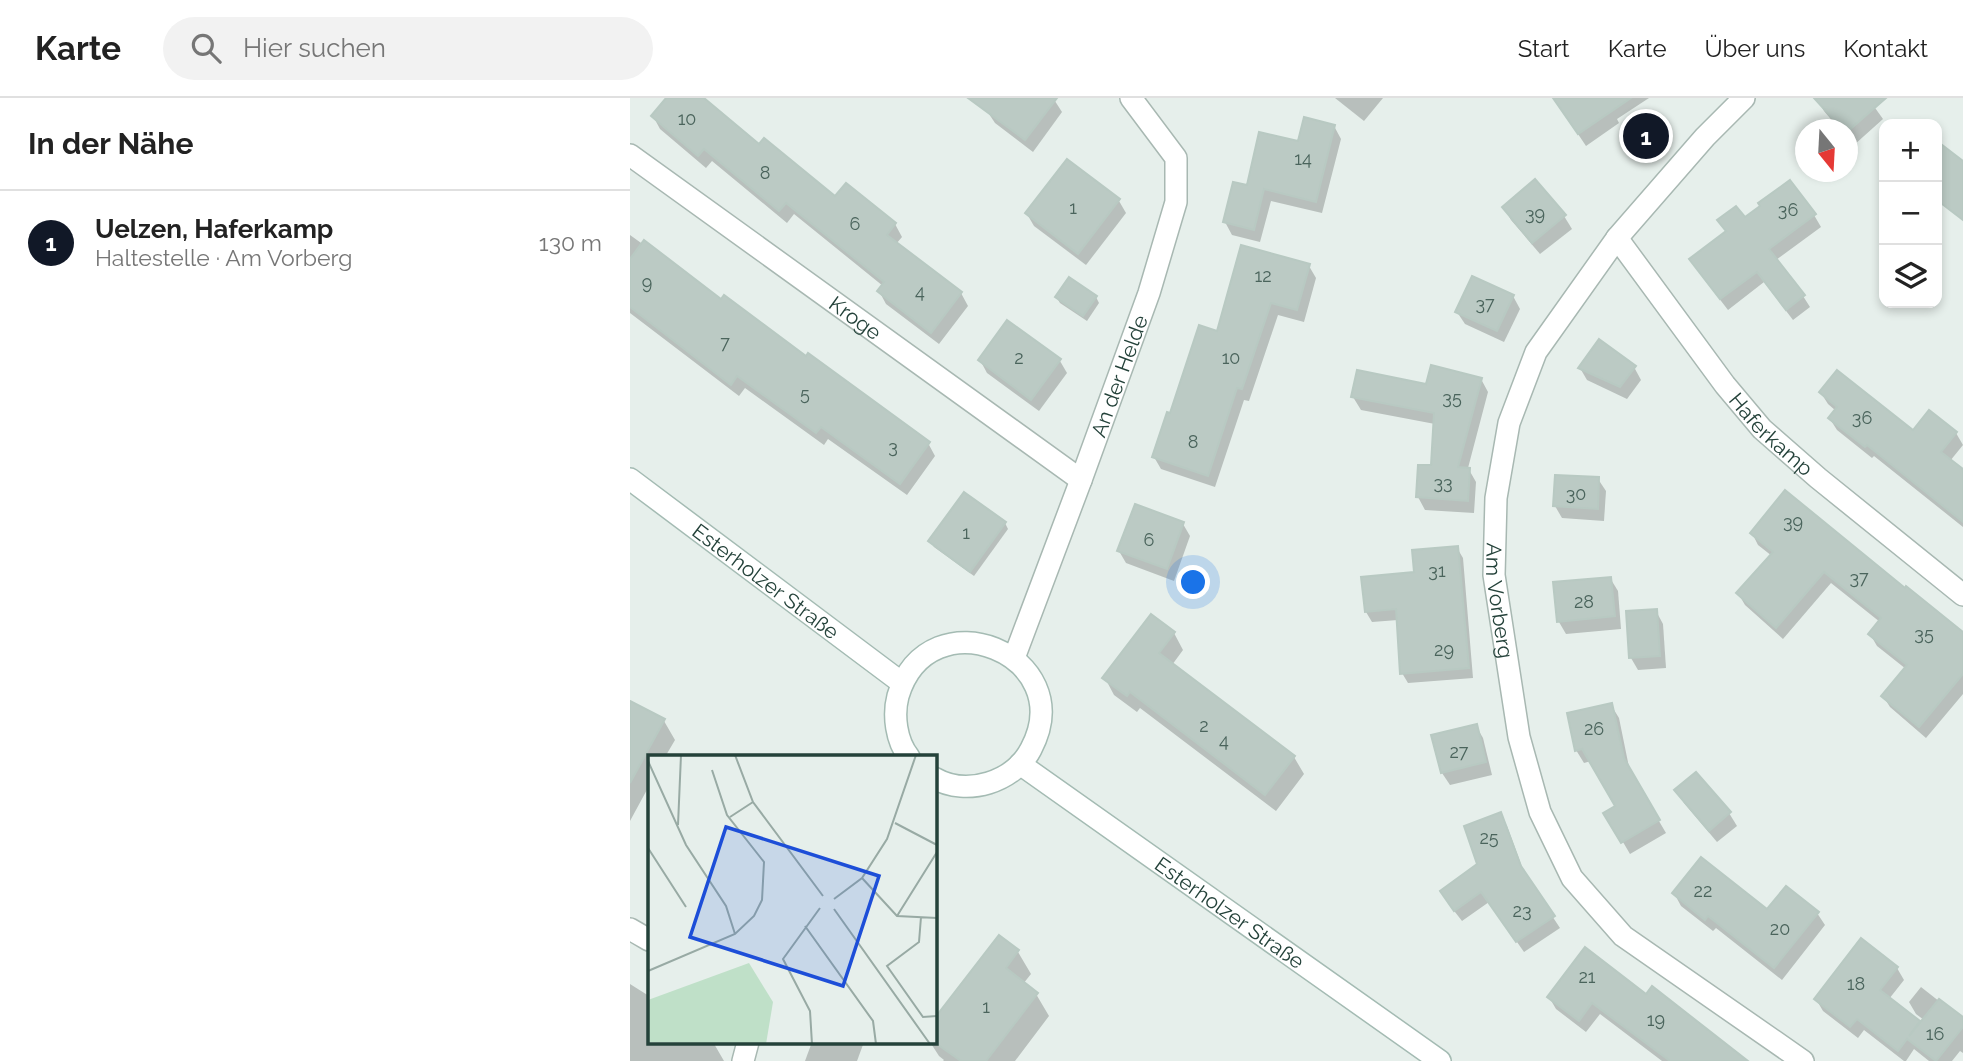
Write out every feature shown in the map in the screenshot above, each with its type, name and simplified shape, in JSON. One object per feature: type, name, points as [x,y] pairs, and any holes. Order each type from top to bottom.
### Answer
[{"type":"street","name":"An der Helde","points":[[1014,658],[1149,293],[1176,202],[1176,158],[1131,98]]},
{"type":"street","name":"Am Vorberg","points":[[1744,98],[1705,137],[1617,238],[1536,352],[1509,423],[1496,498],[1494,575],[1519,737],[1539,811],[1572,878],[1623,936],[1804,1061]]},
{"type":"street","name":"Kroge","points":[[630,155],[1082,480]]},
{"type":"street","name":"Haferkamp","points":[[1617,238],[1725,384],[1762,429],[1818,478],[1963,595]]},
{"type":"street","name":"Esterholzer Straße","points":[[630,479],[902,683]]},
{"type":"street","points":[[908,755],[897,731],[895,706],[902,683],[914,665],[932,651],[952,644],[974,642],[995,647],[1014,658],[1025,669],[1038,696],[1040,726],[1029,753],[1003,778],[983,785],[962,786],[936,779]]},
{"type":"street","name":"Esterholzer Straße","points":[[1020,764],[1440,1061]]},
{"type":"street","points":[[630,929],[648,939]]},
{"type":"street","points":[[743,1061],[747,1044]]},
{"type":"building","points":[[666,98],[704,98],[759,144],[764,138],[835,196],[846,183],[896,223],[887,235],[962,292],[931,333],[877,291],[884,282],[786,203],[779,211],[704,149],[698,156],[651,116]]},
{"type":"building","points":[[968,98],[1057,98],[1025,140]]},
{"type":"building","points":[[1553,98],[1631,98],[1578,134]]},
{"type":"building","points":[[1814,98],[1886,98],[1858,122],[1858,119],[1833,119]]},
{"type":"building","points":[[1304,117],[1335,125],[1316,202],[1264,189],[1254,230],[1223,222],[1233,182],[1247,185],[1259,132],[1298,141]]},
{"type":"building","points":[[1942,145],[1963,161],[1963,220],[1942,204]]},
{"type":"building","points":[[1067,159],[1120,199],[1078,254],[1025,213]]},
{"type":"building","points":[[1535,179],[1566,215],[1532,243],[1502,207]]},
{"type":"building","points":[[1790,180],[1816,214],[1769,249],[1805,295],[1786,310],[1757,272],[1720,299],[1689,259],[1726,231],[1717,220],[1736,206],[1745,217],[1760,206],[1758,203]]},
{"type":"building","points":[[644,240],[721,299],[724,295],[930,442],[900,484],[821,427],[816,433],[737,376],[731,385],[630,307],[630,259]]},
{"type":"building","points":[[1241,245],[1310,264],[1297,310],[1271,303],[1242,389],[1237,388],[1208,476],[1152,457],[1167,412],[1170,413],[1199,325],[1217,331]]},
{"type":"building","points":[[1472,276],[1514,295],[1497,331],[1455,312]]},
{"type":"building","points":[[1069,277],[1097,296],[1083,316],[1055,297]]},
{"type":"building","points":[[1007,320],[1061,359],[1031,400],[978,360]]},
{"type":"building","points":[[1599,339],[1636,366],[1620,387],[1578,368]]},
{"type":"building","points":[[1431,365],[1482,378],[1458,467],[1470,468],[1468,501],[1416,497],[1418,465],[1431,465],[1434,413],[1351,397],[1357,370],[1426,384]]},
{"type":"building","points":[[1837,370],[1913,430],[1929,410],[1957,432],[1941,452],[1963,469],[1963,522],[1867,445],[1865,447],[1828,418],[1837,407],[1819,392]]},
{"type":"building","points":[[1555,475],[1599,477],[1598,509],[1553,506]]},
{"type":"building","points":[[1785,490],[1963,632],[1963,674],[1919,727],[1881,696],[1907,665],[1868,634],[1881,618],[1824,572],[1776,628],[1736,593],[1773,552],[1750,533]]},
{"type":"building","points":[[964,492],[1006,522],[970,572],[928,541]]},
{"type":"building","points":[[1135,504],[1184,522],[1167,569],[1117,551]]},
{"type":"building","points":[[1458,546],[1469,668],[1400,674],[1396,609],[1365,612],[1361,577],[1414,572],[1412,550]]},
{"type":"building","points":[[1611,577],[1615,616],[1557,622],[1553,582]]},
{"type":"building","points":[[1657,609],[1660,656],[1629,658],[1626,611]]},
{"type":"building","points":[[1151,614],[1175,632],[1159,653],[1295,756],[1265,795],[1130,692],[1127,696],[1102,678]]},
{"type":"building","points":[[630,701],[665,719],[630,783]]},
{"type":"building","points":[[1612,703],[1624,758],[1660,820],[1621,843],[1603,813],[1615,806],[1582,749],[1575,751],[1567,713]]},
{"type":"building","points":[[1477,724],[1486,762],[1441,773],[1431,735]]},
{"type":"building","points":[[1696,772],[1731,812],[1709,831],[1674,790]]},
{"type":"building","points":[[1501,812],[1521,866],[1555,916],[1516,942],[1481,892],[1454,911],[1440,891],[1477,864],[1464,826]]},
{"type":"building","points":[[1701,857],[1767,909],[1786,886],[1819,912],[1774,968],[1708,916],[1705,920],[1672,893]]},
{"type":"building","points":[[999,935],[1019,950],[1006,968],[1038,993],[986,1061],[961,1061],[936,1043],[936,1016]]},
{"type":"building","points":[[1861,938],[1898,967],[1880,990],[1920,1021],[1909,1036],[1939,999],[1963,1017],[1963,1027],[1936,1061],[1907,1039],[1898,1051],[1857,1019],[1850,1027],[1814,999]]},
{"type":"building","points":[[1585,947],[1646,994],[1652,986],[1748,1061],[1670,1061],[1592,1003],[1579,1021],[1547,997]]},
{"type":"place","name":"Uelzen, Haferkamp","points":[[1646,136]]}]
